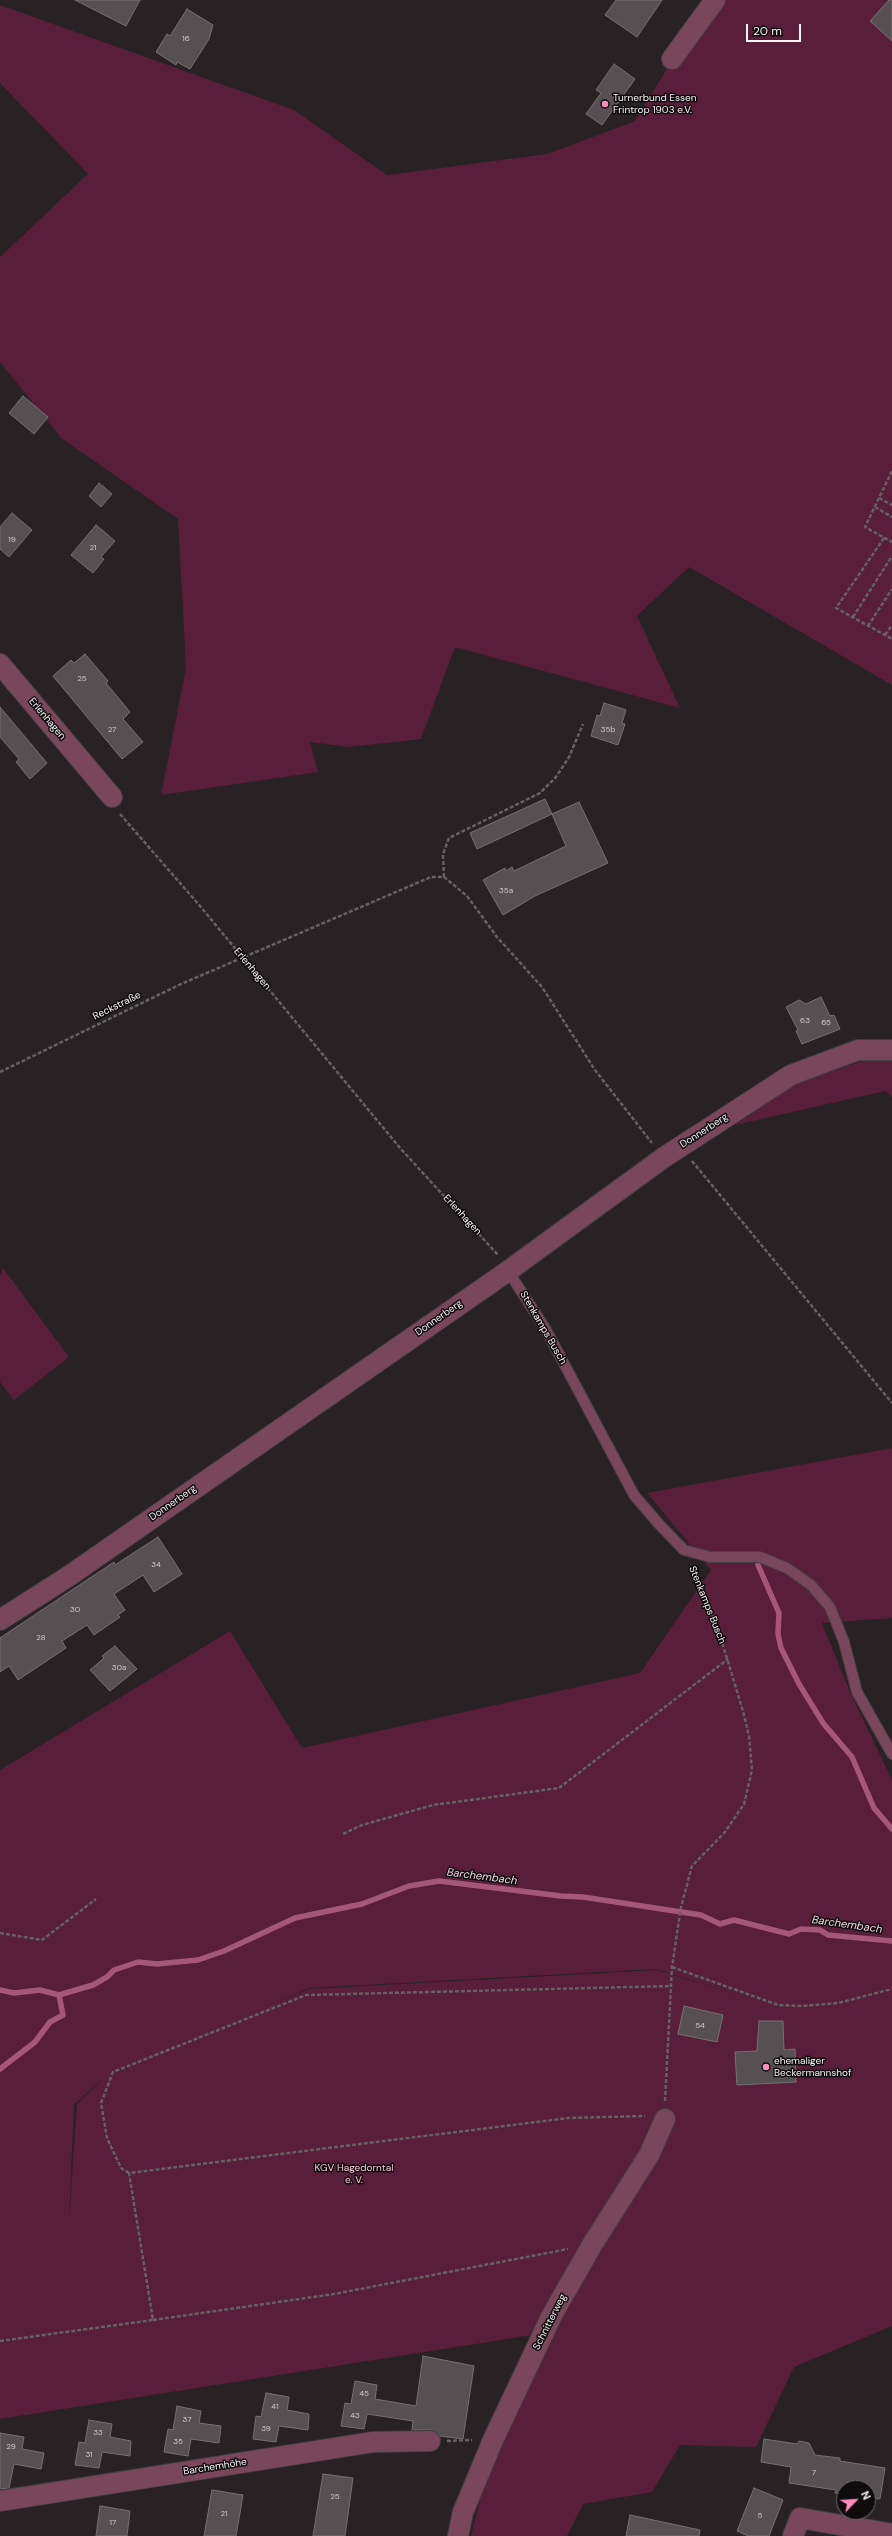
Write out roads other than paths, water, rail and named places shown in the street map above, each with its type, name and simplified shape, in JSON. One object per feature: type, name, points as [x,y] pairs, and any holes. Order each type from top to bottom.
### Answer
[{"type":"street","points":[[672,58],[715,0]]},
{"type":"street","name":"Erlenhagen","points":[[0,664],[112,797]]},
{"type":"street","name":"Donnerberg","points":[[0,1620],[76,1571],[508,1271],[663,1158],[791,1075],[858,1050],[892,1050]]},
{"type":"street","name":"Schnitterweg","points":[[458,2536],[463,2512],[493,2440],[552,2315],[592,2245],[649,2155],[664,2119]]},
{"type":"street","name":"Barchemhöhe","points":[[0,2501],[373,2442],[430,2441]]},
{"type":"street","points":[[793,2536],[800,2518],[892,2534]]},
{"type":"lane","name":"Stenkamps Busch","points":[[508,1271],[545,1328],[634,1495],[684,1550],[710,1557],[760,1557],[787,1568],[811,1585],[830,1607],[844,1642],[857,1692],[892,1754]]},
{"type":"waterway","points":[[758,1565],[779,1613],[778,1634],[781,1648],[799,1684],[823,1723],[852,1757],[874,1808],[892,1829]]},
{"type":"waterway","name":"Barchembach","points":[[0,2069],[35,2042],[50,2022],[63,2015],[59,1995],[93,1985],[107,1977],[114,1970],[138,1962],[157,1964],[198,1960],[224,1951],[295,1918],[362,1904],[409,1886],[439,1881],[561,1896],[583,1897],[701,1915],[720,1924],[734,1920],[789,1934],[801,1929],[820,1930],[828,1935],[892,1941]]},
{"type":"waterway","name":"Barchembach","points":[[0,1990],[14,1993],[40,1990],[59,1995]]},
{"type":"place","name":"Turnerbund Essen Frintrop 1903 e.V.","points":[[605,104]]},
{"type":"place","name":"ehemaliger Beckermannshof","points":[[766,2067]]},
{"type":"park label","name":"KGV Hagedorntal e. V.","points":[[354,2174]]}]
